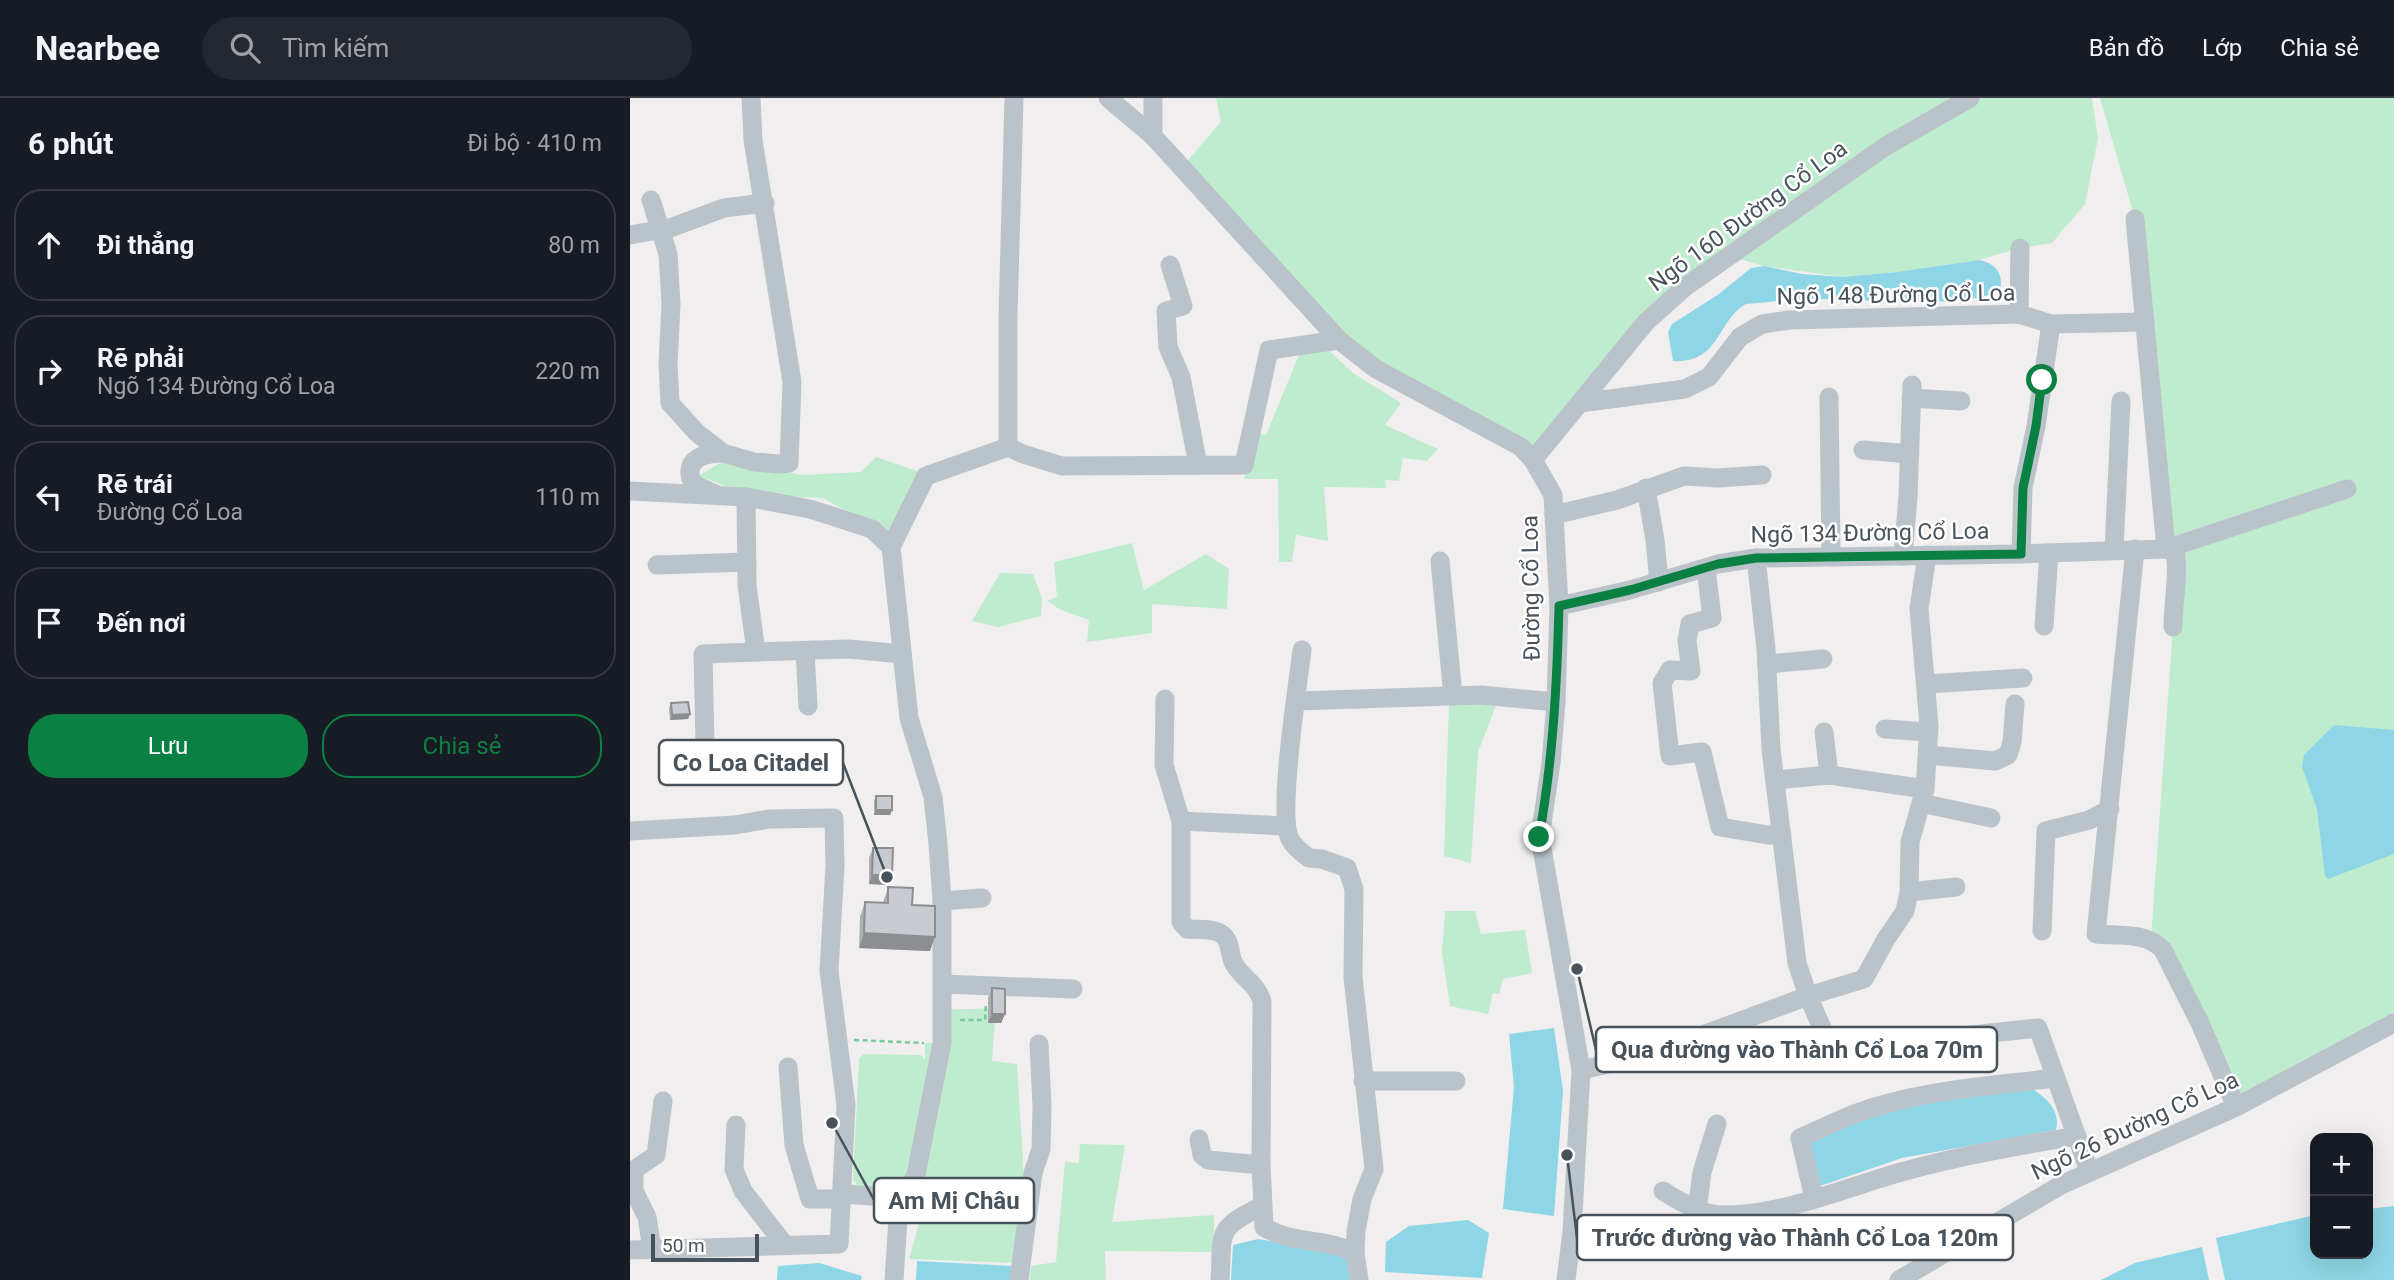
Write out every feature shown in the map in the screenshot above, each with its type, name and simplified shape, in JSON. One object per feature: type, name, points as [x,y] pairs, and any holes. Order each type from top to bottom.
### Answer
[{"type":"street","points":[[719,496],[696,485],[690,479],[690,468],[697,458],[711,453],[723,453],[754,462],[779,464],[789,463],[790,457],[792,382],[754,140],[751,98]]},
{"type":"street","points":[[1008,447],[1014,98]]},
{"type":"street","name":"Đường Cổ Loa","points":[[1108,98],[1153,136],[1339,340],[1376,369],[1521,446],[1534,460],[1553,495],[1559,606],[1556,702],[1551,763],[1539,837],[1581,1070],[1572,1232],[1566,1280]]},
{"type":"street","points":[[1153,98],[1153,136]]},
{"type":"street","name":"Ngõ 160 Đường Cổ Loa","points":[[1580,403],[1646,322],[1685,287],[1886,146],[1970,98]]},
{"type":"street","points":[[651,200],[668,254],[671,304],[668,365],[670,403],[697,433],[723,453]]},
{"type":"street","points":[[630,235],[660,231],[712,211],[765,203]]},
{"type":"street","points":[[2135,219],[2170,547],[2179,566],[2173,627]]},
{"type":"street","points":[[2019,314],[2020,248]]},
{"type":"street","points":[[1170,265],[1183,306],[1166,312],[1168,347],[1181,377],[1198,466]]},
{"type":"street","name":"Ngõ 148 Đường Cổ Loa","points":[[1580,403],[1685,389],[1709,377],[1740,337],[1762,324],[1789,320],[2019,314],[2050,324],[2145,321]]},
{"type":"street","points":[[2021,554],[2023,488],[2036,426],[2050,324]]},
{"type":"street","points":[[894,1280],[899,1203],[916,1175],[942,1043],[943,984],[942,901],[933,797],[909,718],[891,547],[926,476],[1008,447],[1062,466],[1244,465],[1269,350],[1339,340]]},
{"type":"street","points":[[1903,556],[1912,392],[1961,401]]},
{"type":"street","points":[[1829,397],[1831,557]]},
{"type":"street","points":[[2115,550],[2121,401]]},
{"type":"street","points":[[1534,460],[1580,403]]},
{"type":"street","points":[[1863,450],[1910,454]]},
{"type":"street","points":[[1554,515],[1617,500],[1684,477],[1762,475]]},
{"type":"street","points":[[1646,488],[1656,540],[1659,582]]},
{"type":"street","name":"Ngõ 134 Đường Cổ Loa","points":[[1559,606],[1706,568],[1756,558],[2021,554],[2170,547],[2347,489]]},
{"type":"street","points":[[630,491],[746,497],[810,509],[872,528],[891,547]]},
{"type":"street","points":[[746,497],[747,585],[756,652]]},
{"type":"street","points":[[2135,549],[2096,934],[2144,937],[2157,943],[2163,950],[2200,1023],[2236,1107]]},
{"type":"street","points":[[2044,626],[2049,553]]},
{"type":"street","points":[[1581,1070],[1681,1043],[1808,996],[1864,979],[1886,939],[1902,918],[1908,902],[1910,842],[1923,796],[1928,755],[1927,684],[1919,609],[1927,555]]},
{"type":"street","points":[[1756,558],[1775,780],[1797,963],[1833,1053],[1897,1043],[2038,1028],[2089,1171]]},
{"type":"street","points":[[1440,561],[1453,695]]},
{"type":"street","points":[[657,565],[747,562]]},
{"type":"street","points":[[1706,568],[1712,618],[1690,624],[1688,641],[1691,671],[1670,670],[1662,683],[1670,756],[1702,752],[1720,827],[1782,835]]},
{"type":"street","points":[[705,743],[703,654],[849,649],[902,653]]},
{"type":"street","points":[[1302,650],[1287,778],[1286,826],[1290,839],[1309,858],[1334,862],[1347,869],[1354,889],[1353,977],[1374,1169],[1362,1199],[1356,1231],[1355,1253],[1359,1280]]},
{"type":"street","points":[[805,651],[808,706]]},
{"type":"street","points":[[1767,664],[1823,659]]},
{"type":"street","points":[[1927,684],[2023,678]]},
{"type":"street","points":[[1296,701],[1482,695],[1556,702]]},
{"type":"street","points":[[1164,699],[1164,765],[1181,821],[1182,925],[1188,929],[1223,934],[1233,963],[1258,988],[1262,1001],[1261,1164],[1264,1227],[1279,1236],[1339,1244],[1355,1253]]},
{"type":"street","points":[[1928,755],[1995,761],[2008,755],[2012,742],[2015,704]]},
{"type":"street","points":[[1885,729],[1929,732]]},
{"type":"street","points":[[1824,732],[1829,775]]},
{"type":"street","points":[[1775,780],[1829,775],[1923,796],[1991,818]]},
{"type":"street","points":[[2042,931],[2046,831],[2090,820],[2109,809]]},
{"type":"street","points":[[630,831],[735,825],[769,819],[834,818],[835,866],[829,971],[846,1105],[839,1244],[630,1250]]},
{"type":"street","points":[[1181,821],[1286,826]]},
{"type":"street","points":[[1909,892],[1956,887]]},
{"type":"street","points":[[942,901],[982,898]]},
{"type":"street","points":[[943,984],[1073,989]]},
{"type":"street","name":"Ngõ 26 Đường Cổ Loa","points":[[1899,1280],[2050,1191],[2089,1171],[2236,1107],[2394,1023]]},
{"type":"street","points":[[1019,1280],[1033,1173],[1041,1149],[1039,1044]]},
{"type":"street","points":[[788,1067],[794,1145],[810,1199],[885,1197],[899,1203]]},
{"type":"street","points":[[1814,1198],[1800,1138],[1856,1113],[1905,1100],[1986,1085],[2056,1078]]},
{"type":"street","points":[[1363,1081],[1456,1081]]},
{"type":"street","points":[[652,1249],[647,1217],[634,1191],[634,1170],[656,1155],[663,1101]]},
{"type":"street","points":[[1697,1211],[1702,1172],[1717,1124]]},
{"type":"street","points":[[736,1125],[734,1169],[743,1191],[785,1245]]},
{"type":"street","points":[[1663,1191],[1697,1211],[1726,1215],[1790,1207],[1964,1156],[2077,1136]]},
{"type":"street","points":[[1199,1139],[1202,1155],[1208,1160],[1261,1164]]},
{"type":"street","points":[[1220,1280],[1226,1227],[1262,1206]]},
{"type":"path","points":[[942,1019],[985,1020],[986,1001]]},
{"type":"path","points":[[838,1040],[942,1043]]},
{"type":"green space","points":[[1216,98],[2092,98],[2098,138],[2085,204],[2052,243],[2020,248],[1979,260],[1843,277],[1764,266],[1729,256],[1646,322],[1533,460],[1376,369],[1182,167],[1221,122]]},
{"type":"green space","points":[[2100,98],[2394,98],[2394,1027],[2236,1107],[2151,939],[2173,627],[2135,219]]},
{"type":"green space","points":[[1324,346],[1353,373],[1401,403],[1385,425],[1438,449],[1427,461],[1403,458],[1399,481],[1385,480],[1386,488],[1324,487],[1328,541],[1296,535],[1292,562],[1279,562],[1278,479],[1244,479],[1259,433],[1266,435],[1299,355]]},
{"type":"green space","points":[[876,457],[920,472],[889,535],[823,498],[751,495],[698,476],[727,459],[801,475],[861,472]]},
{"type":"green space","points":[[1132,543],[1144,590],[1206,554],[1229,569],[1227,609],[1152,604],[1152,633],[1087,642],[1089,620],[1061,610],[1047,601],[1057,597],[1054,562]]},
{"type":"green space","points":[[1000,573],[1033,574],[1042,598],[1041,616],[998,627],[972,621]]},
{"type":"green space","points":[[1449,702],[1497,703],[1478,752],[1471,863],[1444,856]]},
{"type":"green space","points":[[1445,911],[1475,911],[1481,934],[1525,930],[1532,973],[1503,979],[1499,994],[1493,993],[1488,1014],[1450,1006],[1442,953]]},
{"type":"green space","points":[[996,1008],[992,1061],[1017,1064],[1024,1179],[1018,1263],[909,1259],[930,1184],[908,1184],[895,1188],[859,1187],[853,1180],[859,1059],[863,1054],[921,1055],[925,1060],[925,1043],[941,1043],[942,1010]]},
{"type":"green space","points":[[1080,1144],[1125,1145],[1112,1222],[1214,1215],[1214,1252],[1105,1251],[1106,1280],[1030,1280],[1031,1266],[1056,1262],[1065,1162],[1079,1163]]},
{"type":"water","points":[[1979,260],[1997,270],[2001,279],[2000,290],[1984,296],[1937,302],[1811,299],[1746,304],[1736,311],[1709,349],[1688,360],[1673,361],[1668,332],[1672,324],[1719,294],[1751,268],[1764,266],[1802,274],[1843,277]]},
{"type":"water","points":[[2334,725],[2394,730],[2394,854],[2328,879],[2325,876],[2317,809],[2302,767],[2304,755]]},
{"type":"water","points":[[1554,1028],[1563,1091],[1554,1216],[1503,1209],[1514,1087],[1509,1034]]},
{"type":"water","points":[[2030,1087],[2054,1110],[2056,1130],[1902,1158],[1814,1188],[1805,1141],[1913,1101]]},
{"type":"water","points":[[2394,1206],[2394,1280],[2225,1280],[2216,1238],[2310,1216],[2310,1259],[2373,1259],[2373,1208]]},
{"type":"water","points":[[1468,1220],[1489,1233],[1482,1278],[1385,1272],[1386,1242],[1409,1226]]},
{"type":"water","points":[[1258,1239],[1345,1253],[1351,1280],[1231,1280],[1233,1245]]},
{"type":"water","points":[[2202,1247],[2209,1280],[2101,1280],[2135,1263]]},
{"type":"water","points":[[917,1261],[1013,1266],[1013,1280],[916,1280]]},
{"type":"water","points":[[819,1263],[862,1276],[861,1280],[777,1280],[778,1266]]},
{"type":"building","points":[[688,702],[690,714],[672,715],[671,703]]},
{"type":"building","points":[[876,796],[892,796],[892,810],[876,810]]},
{"type":"building","points":[[873,848],[893,848],[892,875],[872,875]]},
{"type":"building","points":[[888,887],[913,888],[912,905],[935,906],[935,937],[864,933],[865,902],[888,903]]},
{"type":"building","points":[[992,988],[1005,989],[1005,1014],[992,1014]]},
{"type":"place","name":"Co Loa Citadel","points":[[887,877]]},
{"type":"place","name":"Qua đường vào Thành Cổ Loa 70m","points":[[1577,969]]},
{"type":"place","name":"Am Mị Châu","points":[[832,1123]]},
{"type":"place","name":"Trước đường vào Thành Cổ Loa 120m","points":[[1567,1155]]},
{"type":"route","points":[[1539,837],[1551,763],[1559,606],[1630,590],[1718,564],[1756,558],[2021,554],[2023,488],[2042,380]]}]
